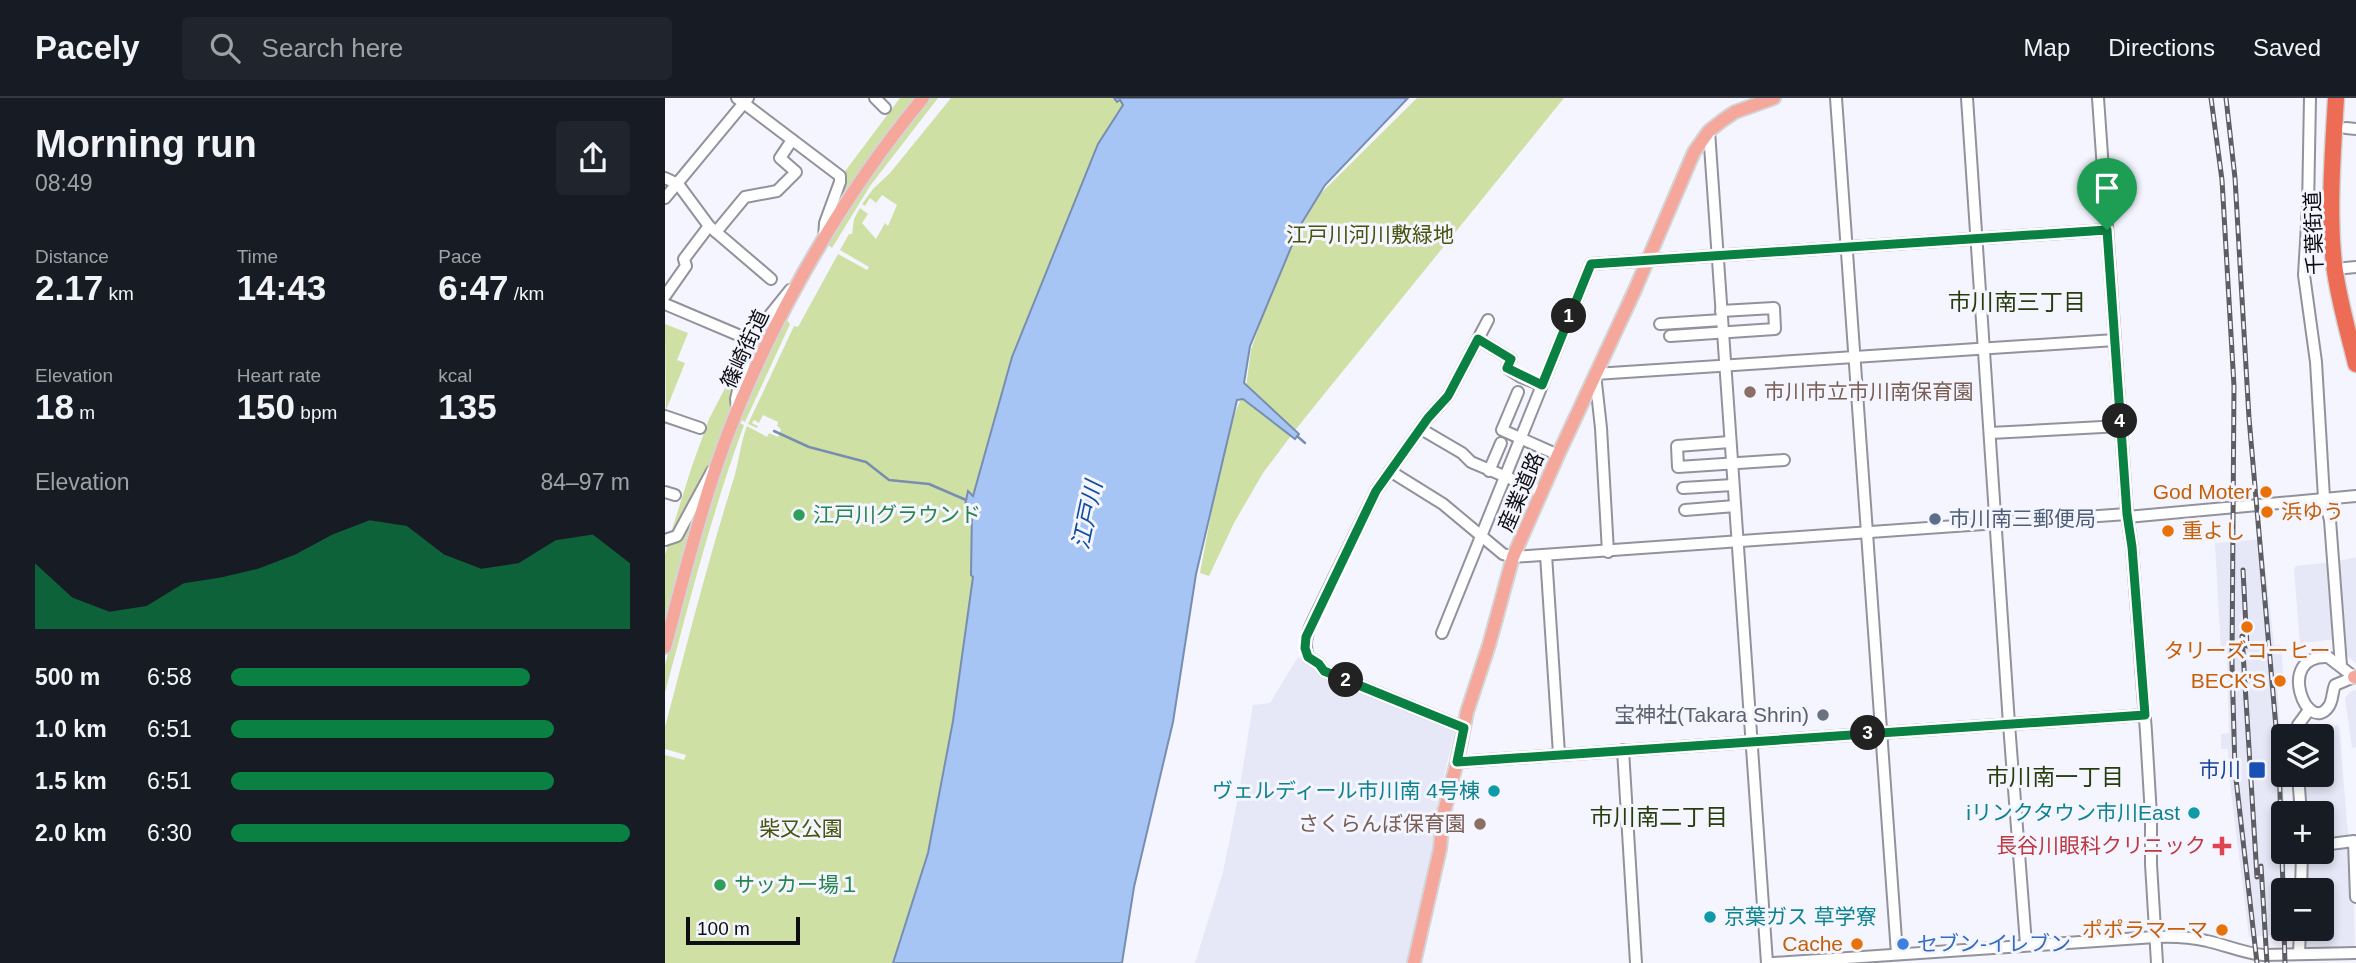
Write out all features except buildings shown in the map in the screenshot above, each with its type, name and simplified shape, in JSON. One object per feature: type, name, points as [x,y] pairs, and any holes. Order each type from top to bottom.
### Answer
[{"type":"highway","name":"千葉街道","points":[[2336,98],[2351,129],[2343,231],[2356,324]]},
{"type":"highway","name":"千葉街道","points":[[2336,98],[2332,231],[2334,262],[2338,292],[2356,364]]},
{"type":"main road","name":"篠崎街道","points":[[665,647],[716,466],[738,411],[824,239],[880,153],[923,98]]},
{"type":"main road","name":"産業道路","points":[[1414,963],[1441,844],[1446,800],[1513,557],[1649,260],[1695,152],[1709,131],[1735,113],[1774,98]]},
{"type":"street","points":[[875,98],[885,108]]},
{"type":"street","points":[[1836,98],[1881,733],[1894,957]]},
{"type":"street","points":[[1967,98],[2026,944]]},
{"type":"street","points":[[2098,98],[2127,515],[2132,547],[2145,715],[2157,963]]},
{"type":"street","points":[[2310,98],[2304,275],[2316,362],[2324,498],[2330,520],[2341,666]]},
{"type":"street","points":[[665,198],[743,99],[839,176],[840,182],[825,223],[824,239]]},
{"type":"street","points":[[1709,131],[1767,963]]},
{"type":"street","points":[[665,296],[686,266],[684,259],[745,197],[777,191],[796,172],[780,158],[792,140]]},
{"type":"street","points":[[665,178],[678,184],[712,229],[771,279]]},
{"type":"street","points":[[1442,633],[1591,264],[2107,230]]},
{"type":"street","points":[[738,411],[736,399],[750,340],[797,280],[802,279]]},
{"type":"street","points":[[665,304],[750,340]]},
{"type":"street","points":[[1660,324],[1774,308],[1775,329],[1669,336]]},
{"type":"street","points":[[1464,728],[1324,671],[1308,657],[1305,648],[1312,623],[1362,516],[1390,471],[1428,418],[1448,396],[1488,320]]},
{"type":"street","points":[[1478,339],[1511,359],[1507,368],[1542,385]]},
{"type":"street","points":[[1608,552],[1595,374],[2115,340]]},
{"type":"street","points":[[1518,392],[1502,430],[1558,455]]},
{"type":"street","points":[[665,416],[700,428]]},
{"type":"street","points":[[1990,433],[2121,426]]},
{"type":"street","points":[[1421,429],[1462,453],[1471,462],[1542,492]]},
{"type":"street","points":[[1730,442],[1677,446],[1678,467],[1784,460]]},
{"type":"street","points":[[1489,471],[1501,443]]},
{"type":"street","points":[[665,540],[677,536],[707,477],[716,466]]},
{"type":"street","points":[[1390,471],[1443,504],[1503,554],[1513,557],[1866,534],[2356,496]]},
{"type":"street","points":[[1683,488],[1733,485]]},
{"type":"street","points":[[1685,510],[1735,506]]},
{"type":"street","points":[[1546,555],[1559,754]]},
{"type":"street","points":[[2328,657],[2355,677],[2335,685],[2331,703],[2320,713],[2309,710],[2301,698],[2302,667],[2313,658],[2328,657]]},
{"type":"street","points":[[2299,724],[2309,710]]},
{"type":"street","points":[[1457,762],[2145,715]]},
{"type":"street","points":[[1623,750],[1636,963]]},
{"type":"street","points":[[2334,844],[2354,841],[2356,897]]},
{"type":"street","points":[[1773,963],[1894,957],[2026,944],[2183,936],[2249,954],[2356,953]]},
{"type":"street","points":[[2299,954],[2300,941]]},
{"type":"shaded area","points":[[2262,539],[2274,645],[2281,645],[2284,684],[2277,685],[2280,724],[2271,724],[2271,787],[2284,787],[2284,801],[2271,801],[2271,864],[2285,864],[2286,878],[2271,878],[2271,935],[2249,937],[2228,749],[2221,749],[2221,734],[2229,733],[2227,652],[2221,651],[2215,543]]},
{"type":"shaded area","points":[[2356,557],[2355,663],[2345,653],[2338,561]]},
{"type":"shaded area","points":[[2332,562],[2338,639],[2300,643],[2294,569],[2296,566]]},
{"type":"shaded area","points":[[1298,657],[1318,672],[1455,729],[1437,807],[1435,842],[1408,963],[1195,963],[1223,872],[1253,705],[1270,703]]},
{"type":"shaded area","points":[[2356,690],[2356,747],[2352,748],[2345,698],[2351,691]]},
{"type":"shaded area","points":[[2339,725],[2348,835],[2334,837],[2334,801],[2306,801],[2305,787],[2334,787],[2334,726]]},
{"type":"shaded area","points":[[2334,848],[2352,848],[2355,946],[2303,948],[2303,941],[2334,941],[2334,878],[2305,878],[2306,864],[2334,864]]},
{"type":"green space","points":[[900,98],[918,98],[826,226],[843,174]]},
{"type":"green space","points":[[930,98],[938,98],[870,186],[832,248],[827,244],[854,198]]},
{"type":"green space","name":"柴又公園","points":[[951,98],[1127,98],[1098,144],[1012,357],[973,496],[969,491],[972,509],[973,576],[953,721],[928,853],[903,938],[900,937],[893,963],[665,963],[665,755],[684,760],[686,755],[665,749],[665,727],[745,432],[747,426],[767,437],[769,433],[778,437],[781,429],[777,426],[778,422],[763,415],[759,423],[754,420],[752,423],[758,426],[757,428],[748,424],[794,326],[798,327],[838,254],[867,270],[869,267],[840,250],[849,234],[852,234],[854,219],[860,208],[868,214],[862,223],[876,239],[885,223],[888,226],[897,205],[882,195],[876,203],[870,198],[865,206],[862,204]]},
{"type":"green space","name":"江戸川河川敷緑地","points":[[1417,98],[1564,98],[1296,429],[1263,473],[1234,523],[1209,576],[1200,573],[1226,434],[1246,387],[1251,350],[1265,309],[1300,229],[1320,194]]},
{"type":"green space","points":[[786,319],[790,324],[745,422],[739,419]]},
{"type":"green space","points":[[665,324],[688,333],[677,360],[685,363],[666,410]]},
{"type":"green space","points":[[746,348],[731,416],[721,442],[675,533],[670,536],[709,419]]},
{"type":"green space","points":[[738,422],[744,425],[711,524],[665,693],[665,665],[697,542]]},
{"type":"green space","points":[[705,488],[665,634],[665,555],[668,543]]},
{"type":"water","name":"江戸川","points":[[1114,98],[1408,98],[1325,185],[1300,226],[1250,346],[1244,383],[1299,434],[1295,439],[1243,399],[1237,400],[1196,574],[1173,722],[1134,887],[1122,963],[893,963],[928,853],[953,721],[973,577],[972,509],[965,505],[968,491],[973,496],[1012,357],[1098,144],[1123,105],[1120,100],[1117,102]]},
{"type":"waterway","points":[[774,431],[809,447],[866,462],[889,480],[929,484],[966,500]]},
{"type":"waterway","points":[[1297,436],[1305,443]]},
{"type":"railway","points":[[2211,98],[2222,180],[2234,386],[2232,663],[2235,770],[2257,963]]},
{"type":"railway","points":[[2226,98],[2235,178],[2249,418],[2279,762],[2283,878]]},
{"type":"railway","points":[[2243,570],[2247,646]]},
{"type":"railway","points":[[2242,636],[2257,877]]},
{"type":"railway","points":[[2261,866],[2267,963]]},
{"type":"railway","points":[[2284,941],[2285,963]]},
{"type":"place","name":"市川市立市川南保育園","points":[[1750,392]]},
{"type":"place","name":"God Moter","points":[[2266,492]]},
{"type":"place","name":"浜ゆう","points":[[2267,512]]},
{"type":"place","name":"江戸川グラウンド","points":[[799,515]]},
{"type":"place","name":"市川南三郵便局","points":[[1935,519]]},
{"type":"place","name":"重よし","points":[[2168,531]]},
{"type":"place","name":"タリーズコーヒー","points":[[2247,627]]},
{"type":"place","name":"BECK'S","points":[[2280,681]]},
{"type":"place","name":"宝神社(Takara Shrin)","points":[[1823,715]]},
{"type":"place","name":"市川","points":[[2257,770]]},
{"type":"place","name":"ヴェルディール市川南 4号棟","points":[[1494,791]]},
{"type":"place","name":"iリンクタウン市川East","points":[[2194,813]]},
{"type":"place","name":"さくらんぼ保育園","points":[[1480,824]]},
{"type":"place","name":"長谷川眼科クリニック","points":[[2222,846]]},
{"type":"place","name":"サッカー場１","points":[[720,885]]},
{"type":"place","name":"京葉ガス 草学寮","points":[[1710,917]]},
{"type":"place","name":"ポポラマーマ","points":[[2222,930]]},
{"type":"place","name":"Cache","points":[[1857,944]]},
{"type":"place","name":"セブン-イレブン","points":[[1903,944]]},
{"type":"district","name":"市川南三丁目","points":[[2017,302]]},
{"type":"district","name":"市川南一丁目","points":[[2055,777]]},
{"type":"district","name":"市川南二丁目","points":[[1659,817]]},
{"type":"route","points":[[2107,230],[2127,514],[2145,715],[1457,762],[1464,728],[1324,671],[1308,657],[1306,637],[1362,516],[1376,491],[1428,418],[1448,396],[1478,339],[1511,359],[1507,368],[1542,385],[1591,264],[2107,230]]}]
